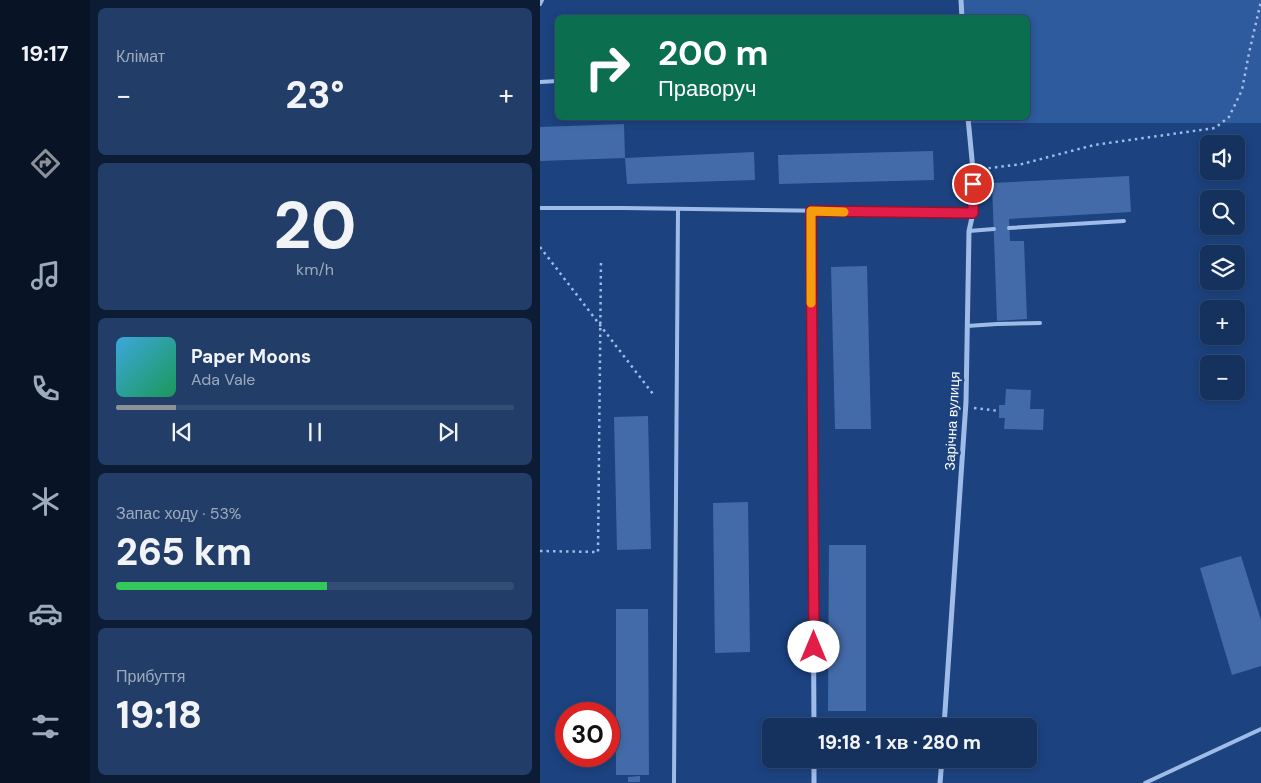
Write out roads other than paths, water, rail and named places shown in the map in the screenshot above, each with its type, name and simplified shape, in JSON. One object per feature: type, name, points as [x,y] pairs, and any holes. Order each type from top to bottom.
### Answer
[{"type":"street","points":[[961,0],[962,15]]},
{"type":"street","name":"Зарічна вулиця","points":[[945,718],[966,402],[969,231],[973,213],[973,170],[968,120]]},
{"type":"street","points":[[811,211],[814,718]]},
{"type":"street","points":[[814,768],[814,783]]},
{"type":"street","points":[[940,783],[941,768]]},
{"type":"lane","points":[[540,4],[542,0]]},
{"type":"lane","points":[[540,82],[555,81]]},
{"type":"lane","points":[[540,208],[973,213]]},
{"type":"lane","points":[[674,783],[678,209]]},
{"type":"lane","points":[[1010,228],[1124,221]]},
{"type":"lane","points":[[969,231],[994,229]]},
{"type":"lane","points":[[967,326],[1040,323]]},
{"type":"lane","points":[[1145,783],[1261,729]]}]
